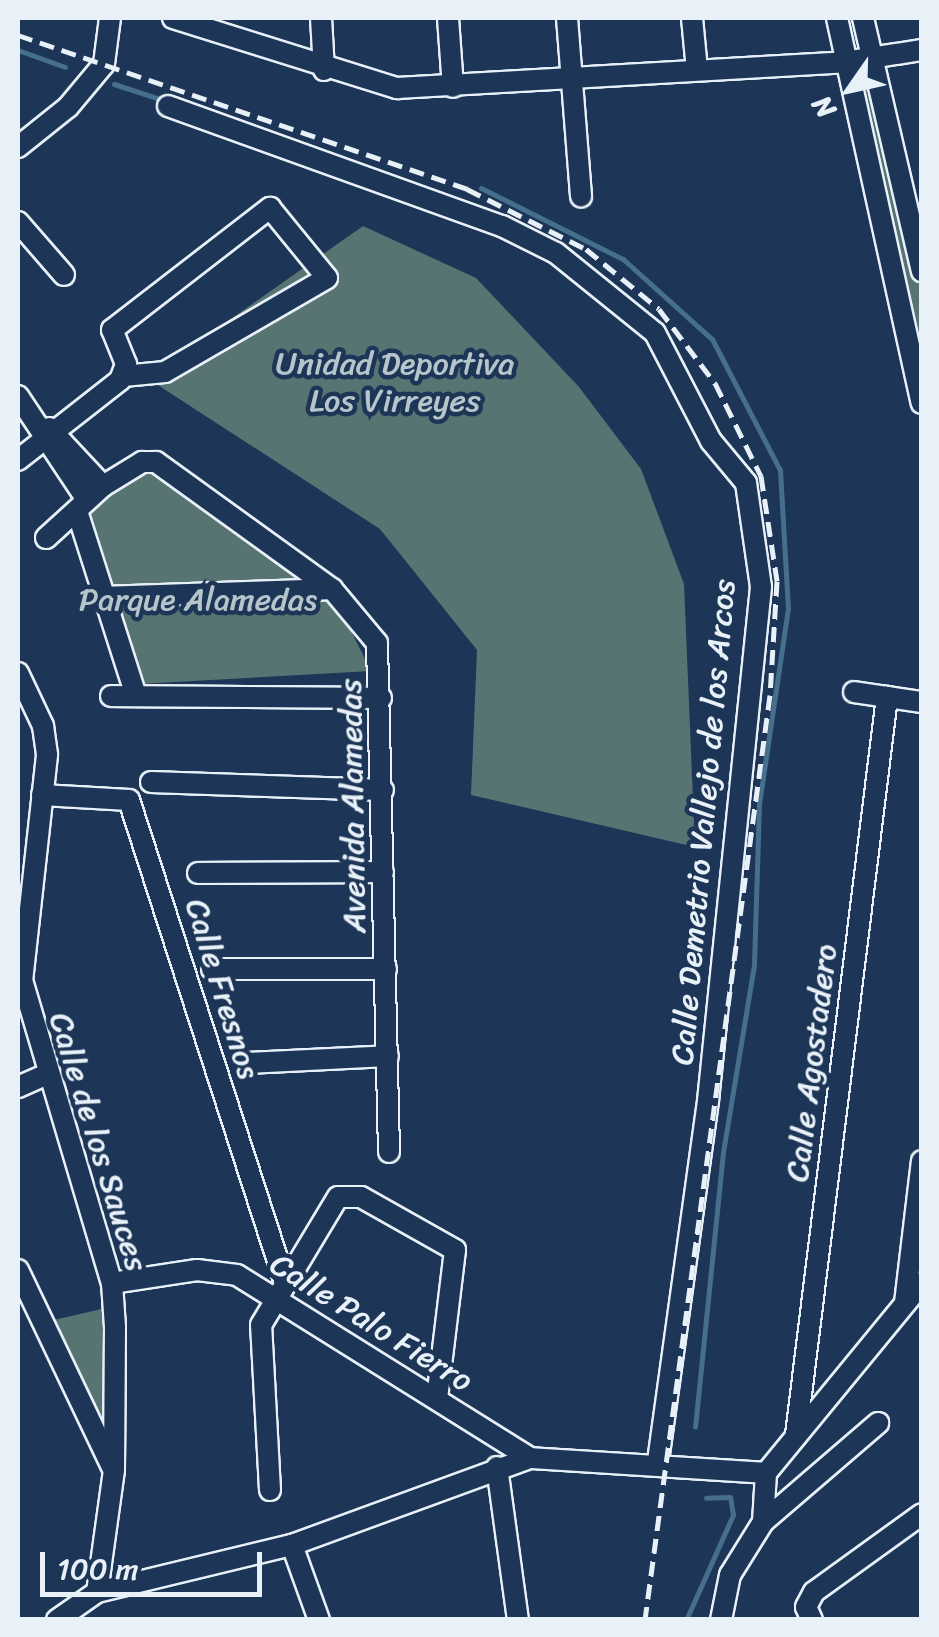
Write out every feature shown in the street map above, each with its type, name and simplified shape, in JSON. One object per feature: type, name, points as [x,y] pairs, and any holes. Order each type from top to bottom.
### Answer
[{"type":"street","points":[[172,18],[324,70],[397,88],[846,62],[922,50]]},
{"type":"street","points":[[322,18],[324,70]]},
{"type":"street","points":[[448,18],[453,87]]},
{"type":"street","points":[[567,18],[582,196]]},
{"type":"street","points":[[692,18],[697,70]]},
{"type":"street","points":[[836,18],[922,403]]},
{"type":"street","points":[[864,18],[922,271]]},
{"type":"street","points":[[18,147],[68,107],[104,64],[113,20]]},
{"type":"street","name":"Calle Demetrio Vallejo de los Arcos","points":[[168,106],[502,226],[556,254],[655,334],[711,440],[746,484],[761,587],[708,1101],[658,1462]]},
{"type":"street","points":[[18,460],[122,376],[165,372],[327,278],[270,208],[112,330],[126,364],[122,376]]},
{"type":"street","points":[[18,222],[64,275]]},
{"type":"street","points":[[18,396],[48,433],[89,499],[104,596],[136,696]]},
{"type":"street","name":"Avenida Alamedas","points":[[46,538],[89,499],[142,462],[156,462],[332,589],[377,643],[389,1152]]},
{"type":"street","points":[[104,596],[332,589]]},
{"type":"street","name":"Calle de los Sauces","points":[[18,673],[47,740],[42,794],[24,884],[22,980],[45,1075],[112,1283],[114,1470],[97,1592]]},
{"type":"street","points":[[854,692],[922,702]]},
{"type":"street","points":[[111,696],[381,698]]},
{"type":"street","name":"Calle Agostadero","points":[[796,1435],[887,698]]},
{"type":"street","points":[[152,782],[383,790]]},
{"type":"street","name":"Calle Fresnos","points":[[42,794],[129,800],[280,1288]]},
{"type":"street","points":[[198,873],[383,872]]},
{"type":"street","points":[[212,969],[386,969]]},
{"type":"street","points":[[247,1063],[388,1056]]},
{"type":"street","points":[[18,1087],[45,1075]]},
{"type":"street","points":[[904,1305],[922,1162]]},
{"type":"street","points":[[270,1490],[261,1325],[328,1210],[347,1194],[455,1250],[438,1399]]},
{"type":"street","points":[[18,1270],[114,1470]]},
{"type":"street","name":"Calle Palo Fierro","points":[[112,1283],[213,1271],[280,1288],[530,1458]]},
{"type":"street","points":[[763,1522],[766,1474],[922,1284]]},
{"type":"street","points":[[720,1620],[730,1575],[763,1522],[878,1424]]},
{"type":"street","points":[[57,1620],[97,1592],[292,1545],[530,1458],[658,1462],[721,1474],[766,1474]]},
{"type":"street","points":[[498,1467],[518,1620]]},
{"type":"street","points":[[812,1620],[809,1598],[830,1578],[922,1514]]},
{"type":"street","points":[[292,1545],[319,1620]]},
{"type":"green space","points":[[872,53],[921,255],[921,394],[847,60]]},
{"type":"green space","name":"Unidad Deportiva Los Virreyes","points":[[363,226],[476,278],[579,387],[641,469],[684,584],[695,847],[471,795],[477,650],[380,529],[147,378]]},
{"type":"green space","name":"Parque Alamedas","points":[[149,466],[305,578],[345,619],[371,671],[139,684],[86,513]]},
{"type":"green space","points":[[106,1308],[112,1460],[45,1322]]},
{"type":"waterway","points":[[18,50],[65,67]]},
{"type":"waterway","points":[[114,84],[163,100]]},
{"type":"waterway","points":[[481,188],[623,259],[712,339],[780,470],[788,608],[759,805],[754,965],[723,1152],[695,1427]]},
{"type":"waterway","points":[[686,1620],[733,1515],[730,1497],[706,1498]]},
{"type":"railway","points":[[18,35],[467,189],[586,249],[659,309],[715,383],[761,476],[777,581],[770,695],[645,1620]]}]
